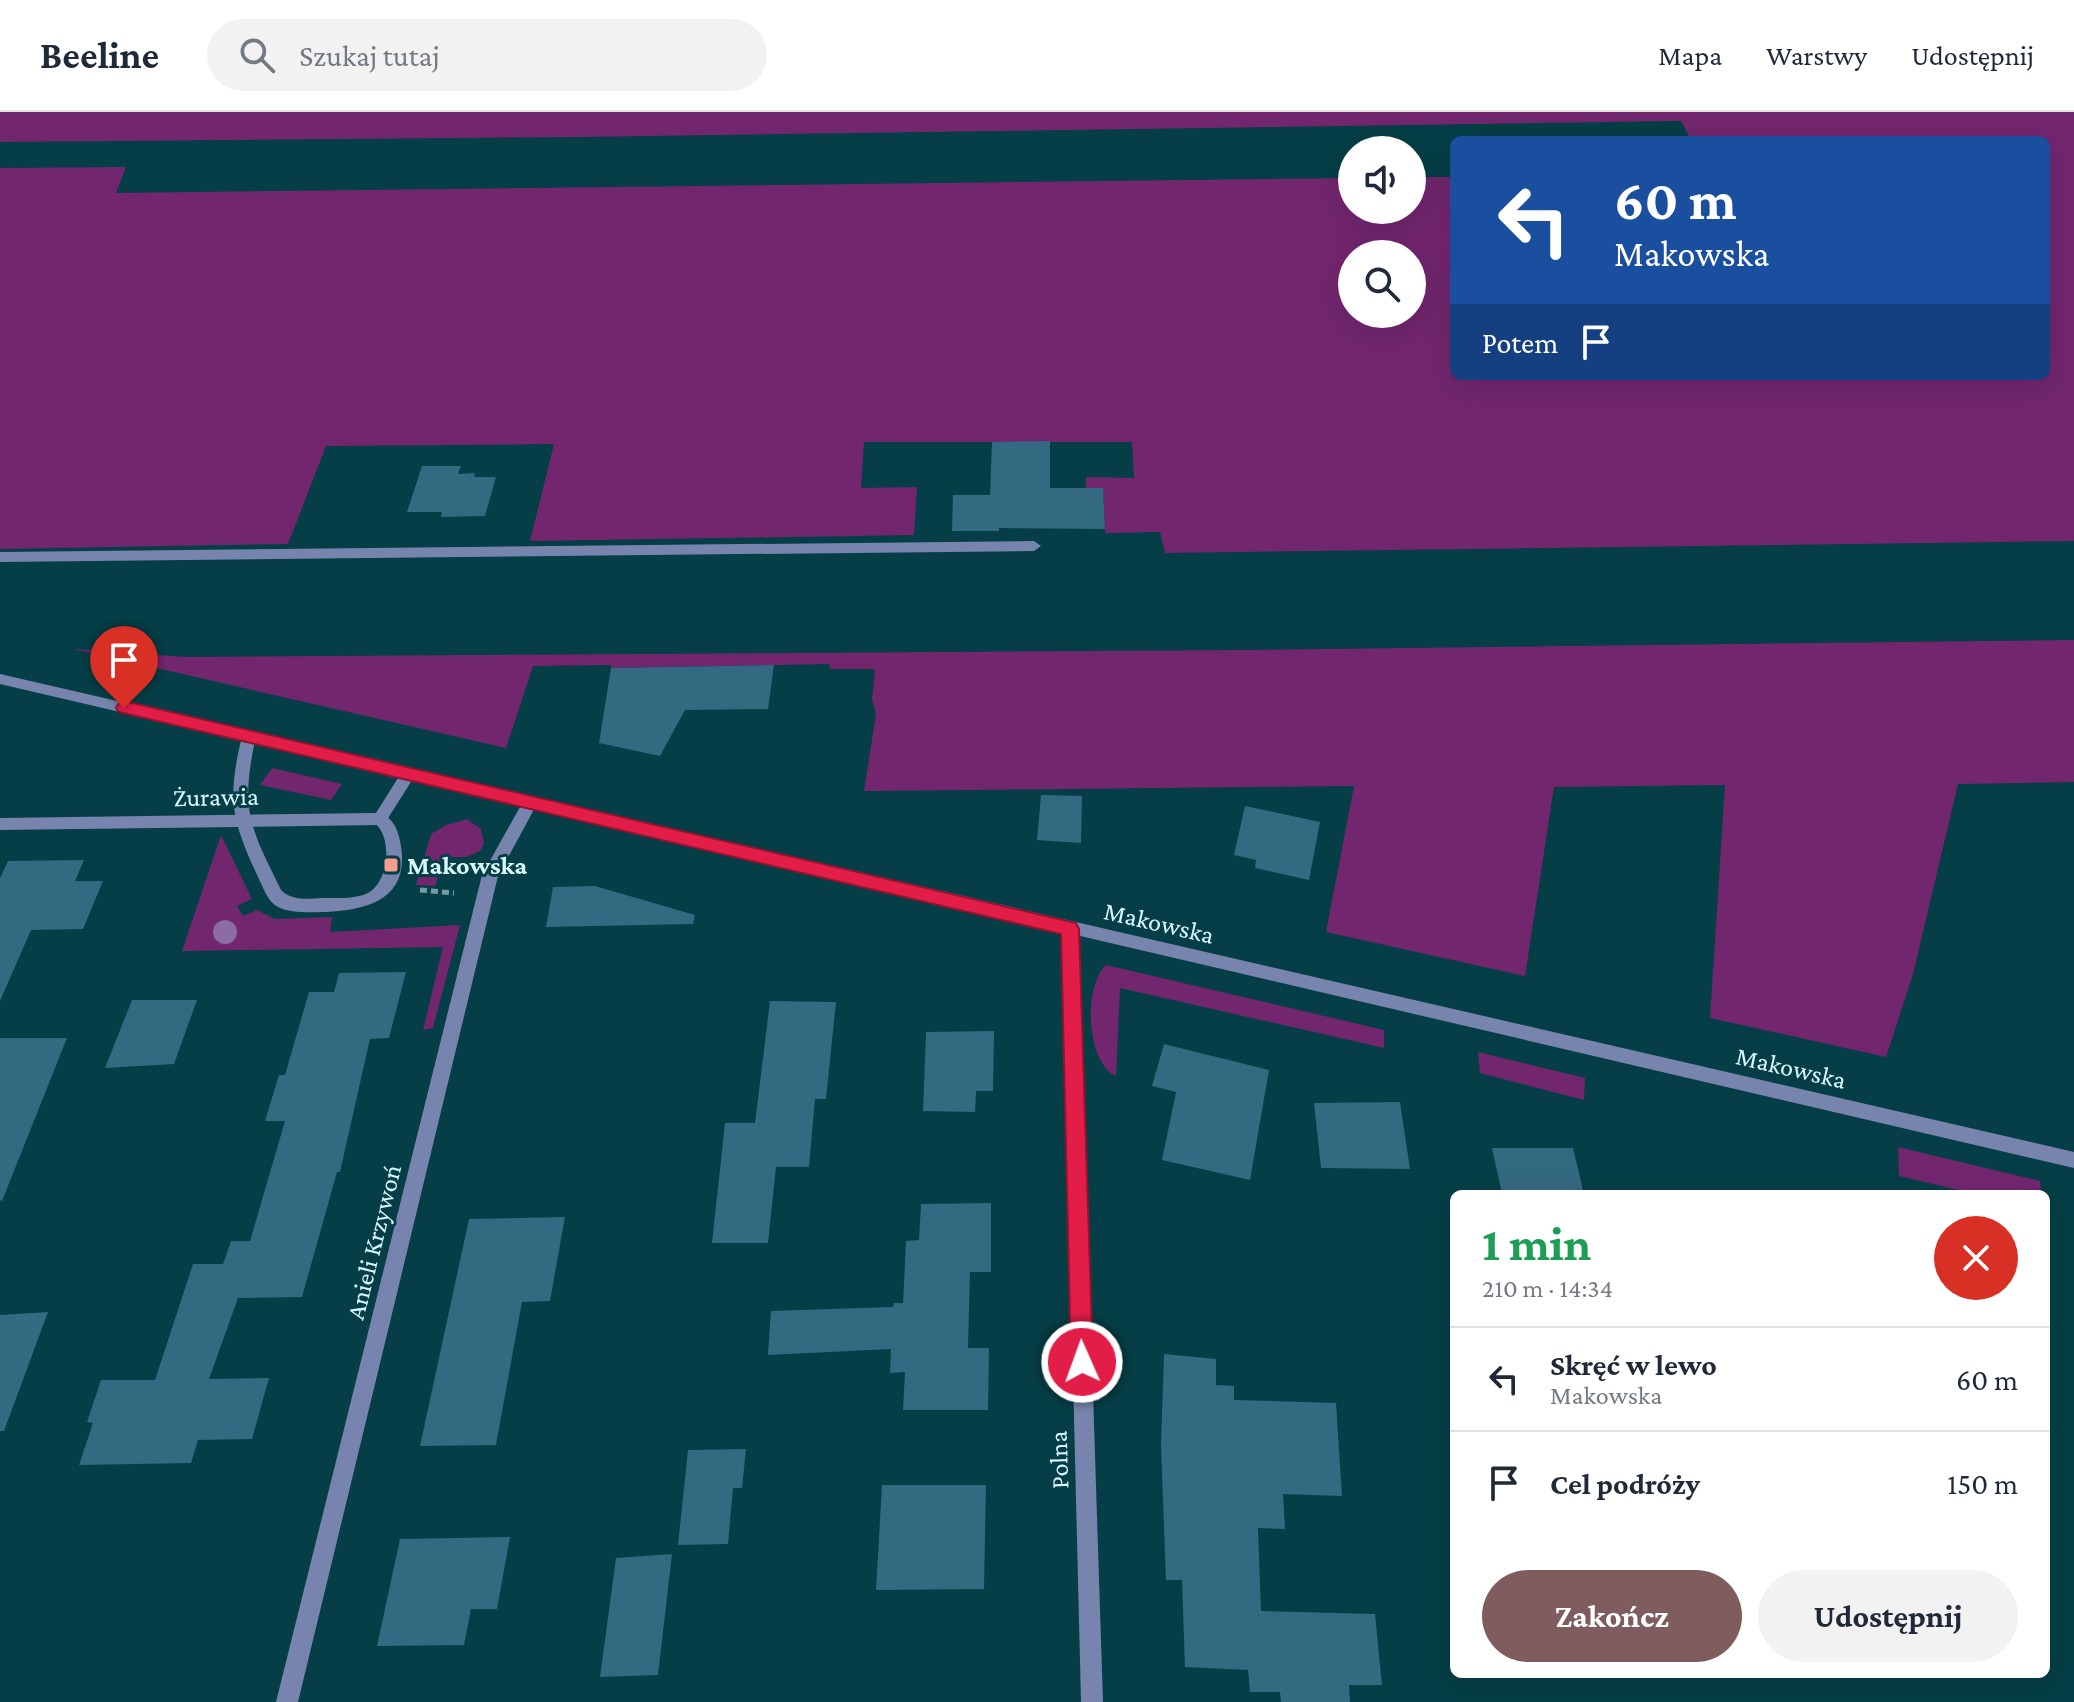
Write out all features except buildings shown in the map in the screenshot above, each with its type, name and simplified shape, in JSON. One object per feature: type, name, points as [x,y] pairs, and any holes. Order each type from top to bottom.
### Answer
[{"type":"street","points":[[0,557],[1034,546]]},
{"type":"street","name":"Makowska","points":[[0,679],[2074,1160]]},
{"type":"street","points":[[249,736],[238,781],[240,821],[275,895],[283,902],[298,905],[362,901],[370,900],[383,891],[395,840],[380,819],[408,774]]},
{"type":"street","name":"Anieli Krzywoń","points":[[287,1702],[485,895],[499,854],[530,802]]},
{"type":"street","name":"Żurawia","points":[[0,824],[380,819]]},
{"type":"street","name":"Polna","points":[[1070,929],[1092,1702]]},
{"type":"path","points":[[383,891],[485,895]]},
{"type":"shaded area","points":[[0,112],[2074,112],[2074,541],[1165,553],[1160,532],[1105,533],[1103,489],[1086,488],[1086,477],[1134,478],[1132,442],[864,442],[861,488],[917,487],[914,535],[530,541],[554,444],[326,446],[288,544],[0,549],[0,168],[126,167],[116,193],[1338,178],[1338,224],[1426,224],[1426,177],[1450,177],[1450,380],[2050,380],[2050,136],[1689,136],[1681,121],[0,142]]},
{"type":"shaded area","points":[[2074,640],[2074,782],[1958,784],[1913,974],[1886,1057],[1710,1018],[1725,785],[1554,787],[1525,976],[1326,932],[1354,786],[864,791],[876,714],[872,699],[875,669],[830,669],[829,664],[611,668],[611,665],[533,666],[506,748],[73,649],[185,657],[1243,650]]},
{"type":"shaded area","points":[[272,768],[342,784],[331,800],[260,785]]},
{"type":"shaded area","points":[[467,819],[481,829],[484,844],[480,851],[466,857],[444,857],[435,886],[416,885],[431,834],[446,825]]},
{"type":"shaded area","points":[[221,835],[252,899],[237,906],[243,916],[257,910],[275,919],[332,917],[330,932],[460,925],[433,1028],[423,1030],[443,947],[182,951]]},
{"type":"shaded area","points":[[1106,965],[1384,1030],[1384,1048],[1120,988],[1116,1076],[1106,1068],[1099,1056],[1091,1024],[1094,989]]},
{"type":"shaded area","points":[[1478,1052],[1585,1078],[1584,1100],[1480,1073]]},
{"type":"shaded area","points":[[1898,1147],[2040,1181],[2041,1190],[1958,1190],[1899,1176]]},
{"type":"place","name":"Makowska","points":[[391,865]]},
{"type":"route","points":[[124,708],[1070,929],[1082,1362]]}]
